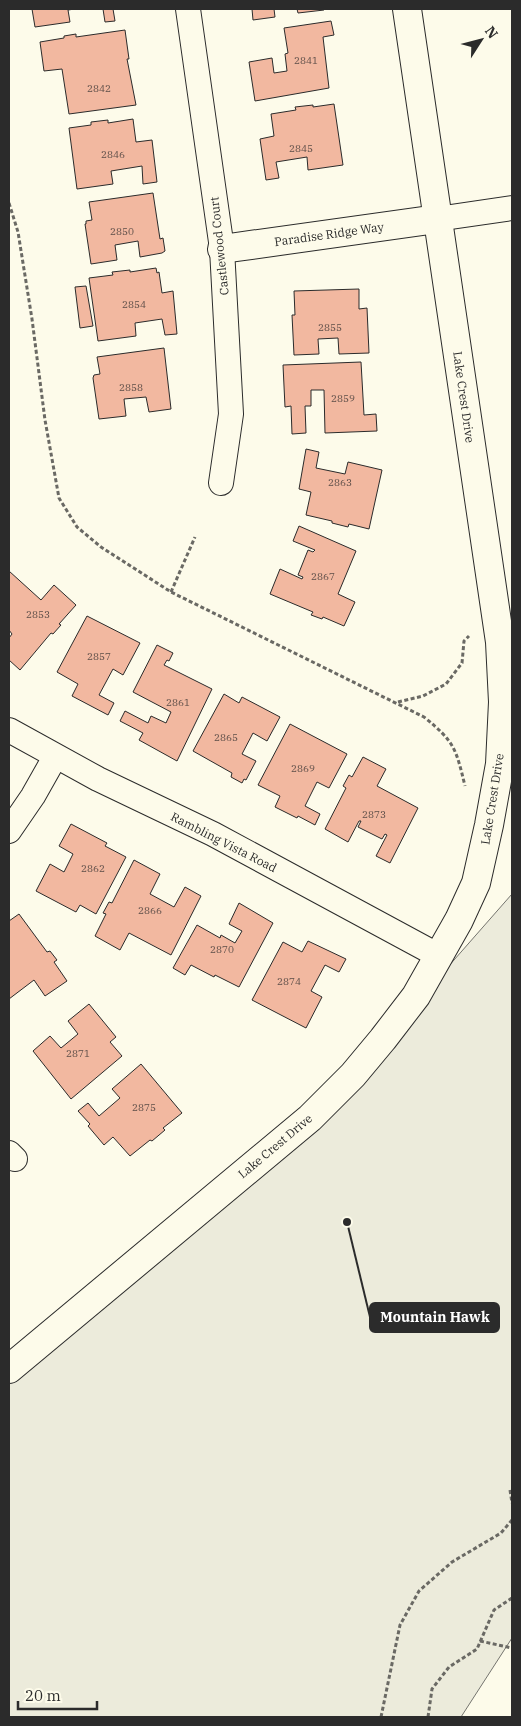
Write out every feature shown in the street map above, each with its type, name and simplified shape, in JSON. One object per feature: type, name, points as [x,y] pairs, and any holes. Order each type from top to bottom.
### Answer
[{"type":"main road","name":"Lake Crest Drive","points":[[9,1369],[310,1118],[353,1074],[416,996],[459,920],[476,883],[500,764],[503,702],[500,642],[407,9]]},
{"type":"main road","name":"Paradise Ridge Way","points":[[222,249],[437,219]]},
{"type":"street","name":"Castlewood Court","points":[[188,9],[222,249],[231,414],[222,484]]},
{"type":"street","points":[[437,219],[512,208]]},
{"type":"street","name":"Rambling Vista Road","points":[[9,730],[55,757],[213,834],[439,956]]},
{"type":"street","points":[[9,831],[33,796],[55,757]]},
{"type":"path","points":[[9,203],[18,232],[45,420],[59,498],[77,527],[101,547],[171,592],[424,717],[443,732],[456,750],[465,786]]},
{"type":"path","points":[[171,592],[195,537]]},
{"type":"path","points":[[397,702],[423,696],[446,684],[462,663],[464,642],[469,636]]},
{"type":"path","points":[[510,1490],[512,1503]]},
{"type":"path","points":[[380,1717],[400,1625],[419,1591],[452,1562],[501,1533],[512,1520]]},
{"type":"path","points":[[428,1717],[432,1689],[448,1667],[477,1649],[494,1610],[512,1598]]},
{"type":"path","points":[[480,1641],[512,1648]]},
{"type":"shaded area","points":[[512,894],[512,1638],[461,1717],[9,1717],[9,1369],[353,1075]]},
{"type":"building","points":[[32,9],[75,9],[68,10],[70,22],[35,27]]},
{"type":"building","points":[[103,9],[113,9],[115,21],[105,22]]},
{"type":"building","points":[[252,9],[274,9],[275,17],[253,20]]},
{"type":"building","points":[[297,9],[324,9],[324,10],[298,13]]},
{"type":"building","points":[[331,21],[334,35],[323,37],[329,88],[255,101],[249,62],[272,58],[274,73],[287,71],[285,54],[288,53],[284,28]]},
{"type":"building","points":[[125,30],[129,59],[127,59],[136,105],[69,114],[62,69],[44,71],[40,42],[76,34],[76,37]]},
{"type":"building","points":[[334,104],[343,165],[308,170],[307,157],[276,162],[279,178],[266,180],[260,139],[274,136],[271,114],[296,110],[295,107]]},
{"type":"building","points":[[133,119],[136,142],[152,140],[157,182],[143,184],[142,166],[111,171],[113,184],[77,189],[69,128],[91,125],[91,122],[108,120],[108,123]]},
{"type":"building","points":[[153,193],[160,239],[163,238],[165,251],[140,257],[138,241],[115,245],[117,260],[91,264],[85,224],[86,221],[92,220],[89,202]]},
{"type":"building","points":[[156,268],[157,273],[159,272],[162,293],[173,291],[177,334],[165,335],[162,319],[135,323],[136,336],[98,341],[89,278],[113,275],[112,272],[130,270],[130,272]]},
{"type":"building","points":[[86,286],[93,326],[80,328],[75,287]]},
{"type":"building","points":[[359,289],[359,309],[367,308],[369,353],[339,354],[338,338],[318,339],[319,354],[294,355],[292,315],[295,315],[294,291]]},
{"type":"building","points":[[164,348],[171,409],[149,412],[146,397],[124,399],[126,416],[99,419],[93,378],[94,375],[100,374],[97,357]]},
{"type":"building","points":[[361,362],[364,415],[376,414],[377,431],[325,433],[324,390],[311,390],[311,406],[305,406],[306,433],[292,434],[291,406],[285,407],[283,365]]},
{"type":"building","points":[[306,449],[319,452],[316,468],[345,474],[348,462],[382,470],[369,529],[349,524],[348,527],[306,515],[311,492],[299,489]]},
{"type":"building","points":[[299,526],[356,551],[338,594],[355,602],[344,626],[323,617],[322,619],[311,615],[313,612],[270,594],[280,569],[302,579],[303,577],[298,575],[308,550],[313,552],[315,550],[293,541]]},
{"type":"building","points":[[9,571],[41,600],[54,585],[76,605],[59,624],[61,625],[53,634],[51,633],[20,670],[9,660],[9,638],[12,634],[9,630]]},
{"type":"building","points":[[87,616],[140,643],[123,675],[113,669],[99,695],[114,703],[108,715],[72,696],[78,684],[57,672]]},
{"type":"building","points":[[157,645],[173,653],[169,661],[167,660],[164,665],[212,689],[177,761],[139,740],[143,733],[120,721],[125,711],[148,723],[151,716],[166,723],[171,712],[133,692]]},
{"type":"building","points":[[224,694],[239,703],[242,697],[280,717],[267,741],[253,733],[242,754],[256,761],[246,780],[244,779],[242,783],[231,777],[232,773],[193,751]]},
{"type":"building","points":[[290,724],[347,754],[329,788],[317,782],[305,806],[320,814],[315,825],[275,807],[280,796],[258,785]]},
{"type":"building","points":[[363,757],[386,769],[377,786],[418,808],[390,863],[376,856],[387,835],[385,834],[382,839],[358,827],[361,821],[359,821],[348,842],[325,829],[346,788],[343,786],[349,775],[352,777]]},
{"type":"building","points":[[71,824],[107,843],[105,846],[126,857],[96,914],[80,905],[76,912],[36,891],[50,864],[64,872],[73,854],[59,846]]},
{"type":"building","points":[[134,860],[160,874],[150,894],[174,907],[185,887],[201,896],[171,955],[129,933],[120,950],[95,936],[106,914],[103,913],[109,902],[112,903]]},
{"type":"building","points":[[239,903],[273,923],[239,987],[191,965],[185,975],[173,968],[197,925],[220,938],[221,935],[235,943],[242,931],[229,924]]},
{"type":"building","points":[[19,914],[47,952],[50,951],[57,960],[54,962],[67,981],[45,996],[34,980],[9,999],[9,921]]},
{"type":"building","points":[[308,941],[346,959],[339,972],[325,965],[311,991],[322,997],[306,1028],[252,1000],[283,942],[302,952]]},
{"type":"building","points":[[89,1004],[116,1037],[110,1042],[122,1056],[71,1099],[33,1051],[50,1036],[61,1048],[78,1034],[68,1021]]},
{"type":"building","points":[[141,1064],[182,1113],[163,1128],[165,1130],[152,1141],[150,1140],[130,1156],[113,1137],[104,1145],[88,1126],[90,1124],[78,1111],[88,1103],[99,1116],[120,1098],[112,1089]]},
{"type":"place","name":"Mountain Hawk","points":[[347,1222]]}]
